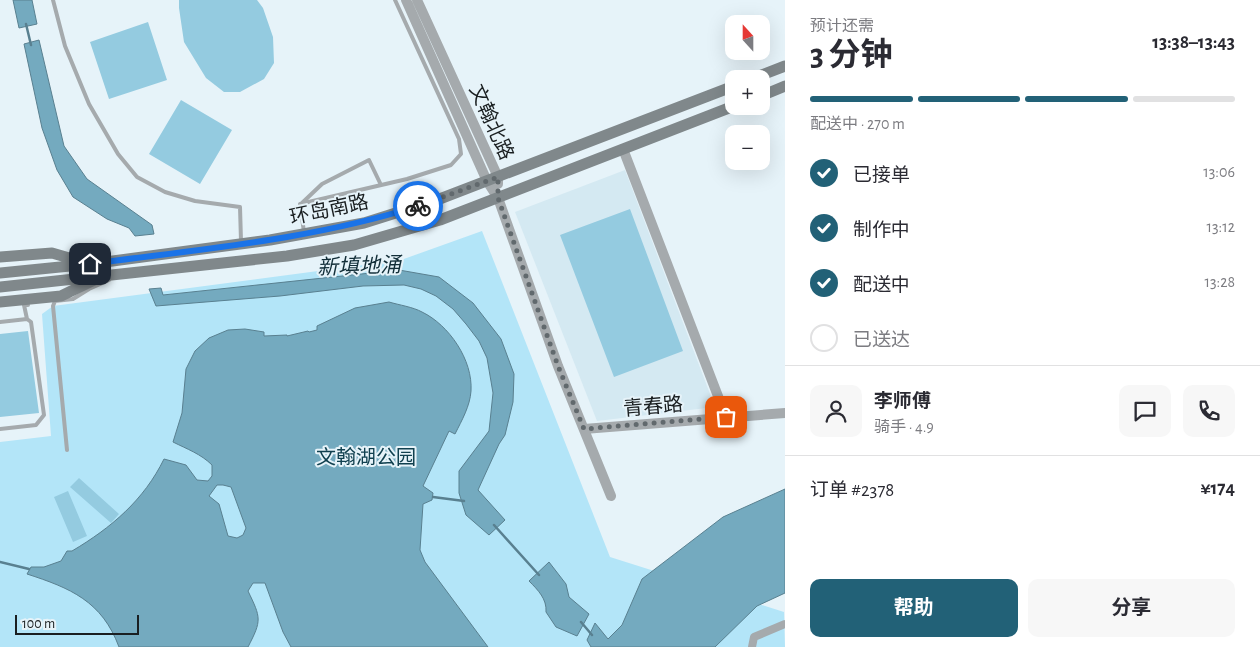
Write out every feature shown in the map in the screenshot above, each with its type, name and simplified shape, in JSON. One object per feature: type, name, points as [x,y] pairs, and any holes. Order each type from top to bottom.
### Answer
[{"type":"main road","points":[[770,72],[785,66]]},
{"type":"main road","points":[[770,92],[785,86]]},
{"type":"main road","name":"环岛南路","points":[[0,273],[90,264],[305,234],[364,223],[392,215],[492,179],[725,89]]},
{"type":"main road","name":"环岛南路","points":[[0,287],[286,256],[354,244],[440,220],[725,109]]},
{"type":"main road","points":[[0,257],[52,253],[90,264]]},
{"type":"main road","points":[[0,302],[60,296],[105,275]]},
{"type":"street","name":"文翰北路","points":[[406,0],[492,179]]},
{"type":"street","name":"文翰北路","points":[[417,0],[492,179],[558,366],[611,496]]},
{"type":"street","points":[[623,149],[726,417]]},
{"type":"street","name":"青春路","points":[[584,429],[785,412]]},
{"type":"street","points":[[752,647],[754,637],[785,624]]},
{"type":"lane","points":[[53,0],[65,46],[89,104],[118,154],[137,177],[165,192],[195,201],[240,207],[241,243]]},
{"type":"lane","points":[[300,204],[381,185],[451,165],[461,154],[459,139],[395,0]]},
{"type":"lane","points":[[300,204],[322,184],[369,160],[381,185]]},
{"type":"lane","points":[[300,204],[305,234]]},
{"type":"lane","points":[[27,319],[24,305],[73,299],[89,289],[128,272]]},
{"type":"lane","points":[[55,302],[53,306],[67,450]]},
{"type":"lane","points":[[0,322],[27,319],[32,322],[44,415],[36,425],[0,429]]},
{"type":"shaded area","points":[[13,0],[32,0],[37,24],[19,28]]},
{"type":"shaded area","points":[[39,40],[64,146],[87,179],[152,225],[154,234],[135,236],[129,228],[107,219],[73,197],[57,170],[42,128],[24,44]]},
{"type":"shaded area","points":[[625,170],[715,407],[597,421],[515,212]]},
{"type":"shaded area","points":[[399,270],[439,277],[473,303],[501,339],[514,374],[513,402],[505,435],[478,490],[505,520],[489,535],[466,515],[459,493],[459,471],[489,431],[493,393],[487,358],[479,341],[466,324],[453,309],[436,296],[421,289],[404,285],[363,286],[280,296],[156,306],[149,289],[161,288],[163,295]]},
{"type":"shaded area","points":[[389,302],[418,310],[441,325],[450,335],[468,367],[471,391],[465,413],[455,434],[449,431],[423,486],[433,493],[432,500],[423,504],[420,550],[425,562],[488,647],[291,647],[283,632],[265,583],[253,583],[248,591],[257,613],[258,625],[248,647],[119,647],[104,618],[83,598],[57,585],[27,574],[31,567],[44,567],[61,561],[67,551],[72,551],[113,523],[147,487],[164,459],[186,465],[197,480],[208,481],[212,476],[212,465],[208,461],[173,442],[182,413],[186,369],[195,351],[209,338],[228,330],[245,329],[264,332],[264,336],[287,336],[309,332],[317,330],[317,326],[355,308]],"holes":[[[217,485],[231,487],[246,528],[243,535],[237,538],[228,536],[219,504],[209,496]]]},
{"type":"shaded area","points":[[785,489],[785,593],[757,606],[715,647],[591,647],[587,640],[595,623],[608,639],[622,625],[642,579],[723,517]]},
{"type":"shaded area","points":[[549,562],[566,584],[569,597],[589,614],[577,636],[556,627],[546,612],[545,603],[541,595],[529,581]]},
{"type":"green space","name":"文翰湖公园","points":[[482,231],[610,557],[784,612],[785,647],[0,647],[0,442],[51,436],[42,314],[53,306],[401,260]]},
{"type":"building","points":[[179,0],[257,0],[263,8],[273,37],[274,63],[264,79],[240,92],[224,92],[206,78],[184,42]]},
{"type":"building","points":[[148,22],[167,80],[109,99],[90,42]]},
{"type":"building","points":[[181,100],[232,130],[200,184],[149,154]]},
{"type":"building","points":[[630,209],[683,351],[614,377],[560,235]]},
{"type":"building","points":[[28,331],[39,413],[0,417],[0,334]]},
{"type":"building","points":[[79,478],[119,514],[111,523],[70,487]]},
{"type":"building","points":[[68,491],[87,536],[73,542],[54,497]]},
{"type":"waterway","name":"新填地涌","points":[[26,24],[31,45]]},
{"type":"waterway","points":[[433,497],[464,501]]},
{"type":"waterway","name":"新填地涌","points":[[494,525],[539,575]]},
{"type":"waterway","points":[[0,562],[29,569]]},
{"type":"waterway","name":"新填地涌","points":[[581,622],[592,635]]},
{"type":"way so far","points":[[418,206],[498,177],[498,198],[558,366],[584,429],[726,417]]},
{"type":"route","points":[[90,264],[299,236],[364,223],[418,206]]}]
